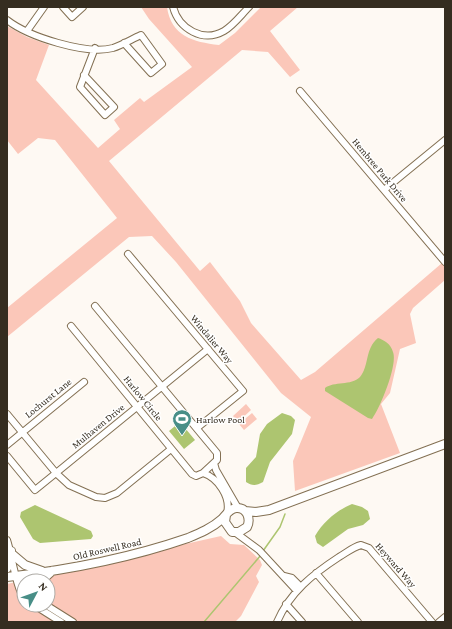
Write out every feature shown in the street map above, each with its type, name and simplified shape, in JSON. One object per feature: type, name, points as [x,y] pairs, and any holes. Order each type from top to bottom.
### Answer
[{"type":"street","points":[[27,31],[44,7]]},
{"type":"street","points":[[63,7],[72,17],[83,7]]},
{"type":"street","points":[[173,7],[180,22],[186,28],[195,33],[211,35],[229,27],[249,7]]},
{"type":"street","points":[[7,20],[27,31],[59,44],[95,48],[113,48],[124,42],[141,35],[162,64],[151,73],[124,42]]},
{"type":"street","points":[[84,75],[114,107],[105,115],[80,87],[84,75],[95,48]]},
{"type":"street","name":"Hembree Park Drive","points":[[300,91],[445,262]]},
{"type":"street","points":[[384,190],[445,140]]},
{"type":"street","name":"Windalier Way","points":[[128,254],[243,391],[197,428]]},
{"type":"street","points":[[95,306],[217,453],[218,458],[214,464],[203,473]]},
{"type":"street","name":"Harlow Circle","points":[[71,326],[192,474],[196,476],[203,473],[212,477],[224,492],[228,501],[227,514]]},
{"type":"street","name":"Mulhaven Drive","points":[[56,474],[208,349]]},
{"type":"street","name":"Lochurst Lane","points":[[7,445],[84,382]]},
{"type":"street","points":[[7,414],[56,474],[69,485],[96,497],[105,498],[117,493],[171,449]]},
{"type":"street","name":"Old Roswell Road","points":[[36,573],[139,552],[182,540],[209,529],[232,509],[256,512],[269,510],[445,444]]},
{"type":"street","points":[[7,456],[35,490],[56,474]]},
{"type":"street","points":[[214,464],[216,470],[249,519],[248,526],[252,544]]},
{"type":"street","name":"Old Roswell Road","points":[[209,529],[242,532],[269,510]]},
{"type":"street","points":[[227,514],[225,522],[232,531],[252,544],[284,576],[292,578],[298,588]]},
{"type":"street","points":[[7,540],[16,573]]},
{"type":"street","name":"Heyward Way","points":[[277,622],[286,604],[298,588],[316,573],[358,546],[364,545],[369,548],[432,622]]},
{"type":"street","points":[[11,553],[25,565],[48,571]]},
{"type":"street","points":[[7,568],[11,553]]},
{"type":"street","points":[[316,573],[358,622]]},
{"type":"street","points":[[286,604],[302,622]]},
{"type":"street","points":[[56,611],[73,622]]},
{"type":"street","points":[[47,613],[61,622]]},
{"type":"street","points":[[439,622],[445,617]]},
{"type":"shaded area","points":[[141,7],[167,7],[169,17],[178,31],[185,36],[200,42],[219,45],[235,33],[261,7],[298,7],[270,31],[300,70],[290,77],[268,52],[242,50],[109,161],[200,271],[210,262],[240,301],[251,323],[301,380],[315,372],[442,263],[445,267],[445,280],[413,308],[410,314],[416,343],[400,349],[390,393],[381,404],[400,453],[295,491],[293,461],[311,417],[281,393],[176,262],[152,236],[129,237],[7,337],[7,308],[117,218],[55,140],[38,138],[18,154],[7,140],[7,26],[27,37],[49,45],[36,80],[98,148],[120,129],[114,120],[140,98],[144,102],[192,67],[149,19]]},
{"type":"shaded area","points":[[378,338],[385,341],[391,347],[394,358],[391,376],[372,419],[325,391],[325,388],[352,382],[360,377],[365,368],[371,347]]},
{"type":"shaded area","points":[[246,404],[251,410],[238,422],[233,416]]},
{"type":"shaded area","points":[[252,413],[257,419],[244,430],[239,424]]},
{"type":"shaded area","points":[[282,413],[291,416],[295,420],[292,434],[270,462],[263,482],[252,485],[246,482],[246,468],[256,457],[260,434],[267,424]]},
{"type":"shaded area","name":"Harlow Pool","points":[[180,422],[195,440],[184,449],[169,431]]},
{"type":"shaded area","points":[[352,504],[362,507],[368,511],[370,519],[363,525],[348,529],[323,547],[317,543],[315,536],[326,521],[336,513]]},
{"type":"shaded area","points":[[35,505],[91,531],[93,536],[91,539],[40,543],[33,539],[20,517],[21,512]]},
{"type":"shaded area","points":[[221,536],[230,544],[244,545],[260,560],[262,565],[256,576],[259,582],[241,616],[235,622],[7,622],[7,584],[16,582],[16,613],[56,613],[56,573]]},
{"type":"waterway","points":[[263,551],[280,527],[285,514]]},
{"type":"waterway","points":[[204,622],[261,555]]},
{"type":"place","name":"Harlow Pool","points":[[182,436]]}]
